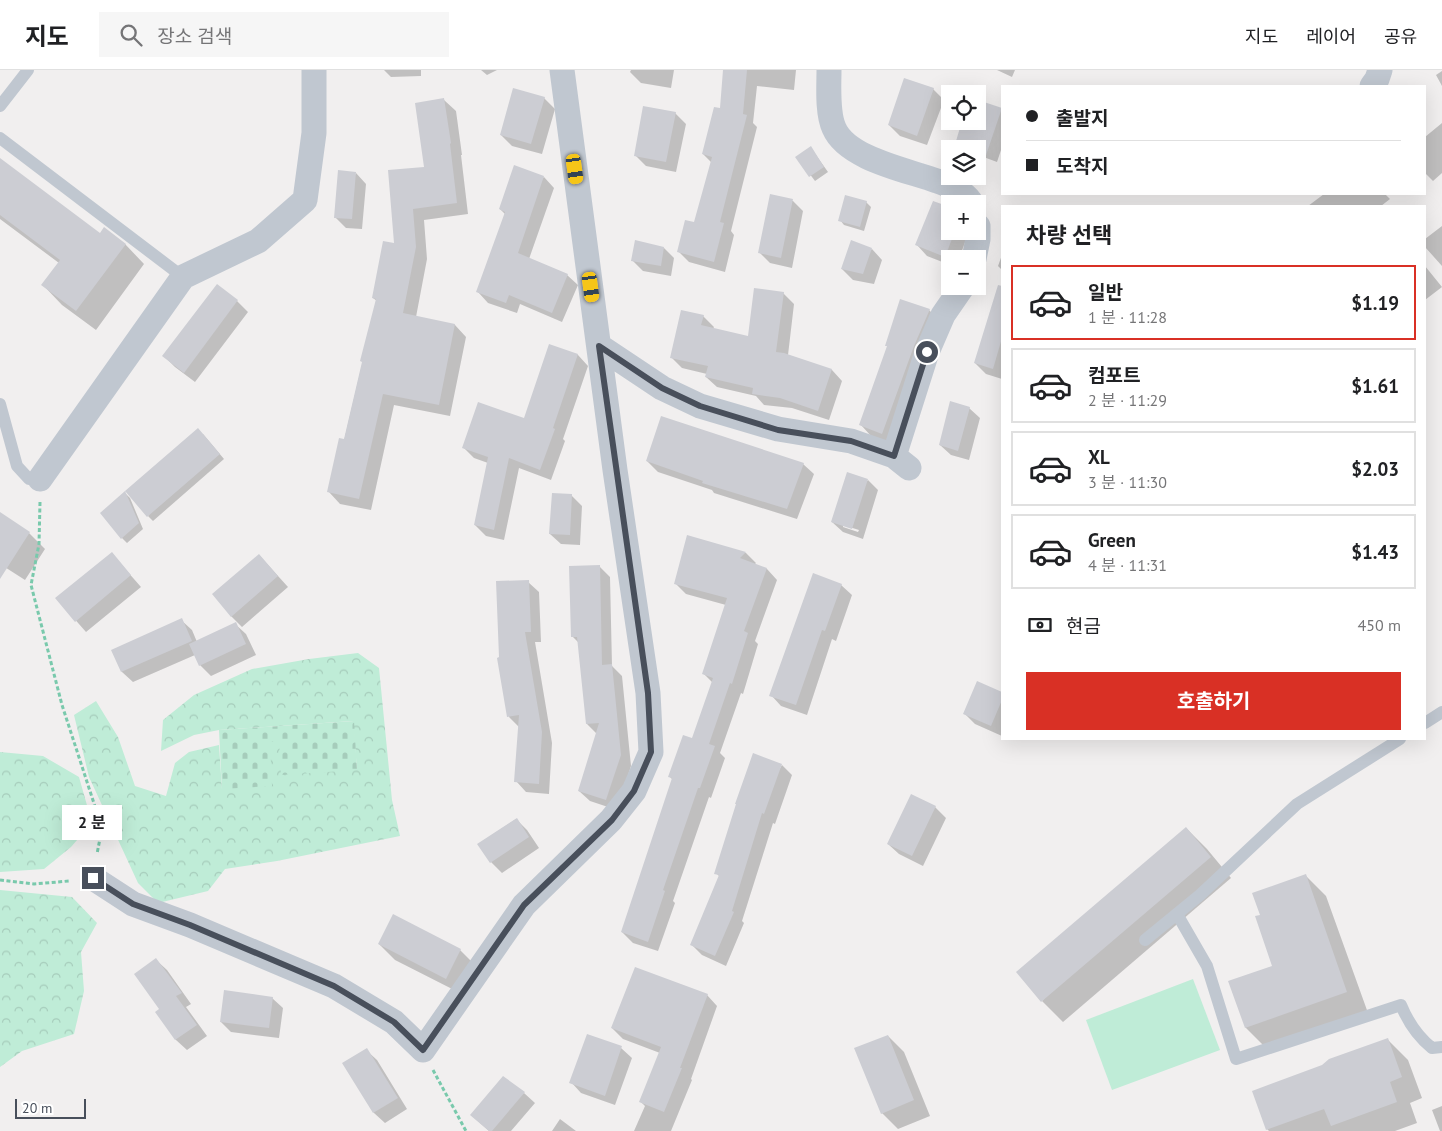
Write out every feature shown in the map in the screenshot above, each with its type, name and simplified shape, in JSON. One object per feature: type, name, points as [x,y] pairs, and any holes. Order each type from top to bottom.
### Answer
[{"type":"street","points":[[40,479],[184,277],[258,241],[305,200],[314,133],[314,70]]},
{"type":"street","points":[[93,878],[133,904],[190,925],[334,986],[394,1022],[423,1050],[524,905],[612,820],[634,791],[651,752],[648,693],[562,70]]},
{"type":"street","points":[[829,70],[829,96],[833,126],[840,140],[859,154],[948,184],[964,195]]},
{"type":"street","points":[[1373,85],[1380,70]]},
{"type":"street","points":[[599,346],[662,388],[700,406],[778,430],[851,441],[901,462],[927,352],[943,315],[957,295]]},
{"type":"lane","points":[[2,100],[28,70]]},
{"type":"lane","points":[[0,138],[184,277]]},
{"type":"lane","points":[[0,404],[17,466],[29,479],[40,479]]},
{"type":"lane","points":[[1426,722],[1442,712]]},
{"type":"lane","points":[[1145,940],[1200,895],[1297,804],[1398,740]]},
{"type":"lane","points":[[1176,914],[1207,966],[1236,1059],[1401,1004],[1408,1021],[1421,1040],[1432,1048],[1442,1047]]},
{"type":"path","points":[[0,880],[34,884],[93,878],[102,828],[62,705],[31,585],[39,544],[40,479]]},
{"type":"path","points":[[423,1050],[466,1131]]},
{"type":"green space","points":[[358,653],[379,668],[392,800],[400,836],[277,861],[225,869],[208,891],[158,903],[138,883],[89,777],[74,715],[96,701],[118,737],[135,786],[166,796],[175,763],[189,752],[219,745],[222,789],[269,741],[279,741],[357,770],[353,721],[219,730],[194,735],[161,751],[163,720],[194,695],[252,669]]},
{"type":"green space","points":[[354,721],[357,770],[281,775],[279,741],[270,741],[272,786],[222,789],[219,730]]},
{"type":"green space","points":[[0,752],[43,756],[79,777],[92,823],[71,847],[44,869],[0,872]]},
{"type":"green space","points":[[0,890],[72,897],[97,923],[81,952],[84,991],[74,1034],[22,1051],[0,1067]]},
{"type":"green space","points":[[1193,979],[1220,1050],[1112,1090],[1086,1020]]},
{"type":"building","points":[[723,70],[747,70],[743,114],[747,115],[720,222],[724,223],[714,262],[677,252],[685,220],[694,222],[712,157],[702,154],[714,107],[720,108]]},
{"type":"building","points":[[904,78],[934,88],[917,136],[888,125]]},
{"type":"building","points":[[513,88],[545,97],[531,144],[500,135]]},
{"type":"building","points":[[444,98],[457,203],[413,209],[416,247],[403,313],[455,324],[439,405],[383,394],[359,499],[327,492],[339,438],[344,439],[362,362],[360,361],[376,299],[372,298],[383,241],[394,243],[388,170],[424,167],[415,103]]},
{"type":"building","points":[[986,103],[1001,108],[986,155],[986,140],[956,140],[959,130],[986,130]]},
{"type":"building","points":[[643,106],[676,112],[666,162],[634,156]]},
{"type":"building","points":[[811,146],[824,167],[809,177],[795,157]]},
{"type":"building","points":[[0,158],[100,233],[104,227],[126,244],[76,311],[41,285],[60,260],[0,215]]},
{"type":"building","points":[[514,165],[544,176],[518,253],[568,274],[552,313],[509,295],[506,303],[476,292],[505,212],[499,209]]},
{"type":"building","points":[[338,170],[356,172],[352,219],[334,218]]},
{"type":"building","points":[[770,194],[793,199],[781,258],[758,253]]},
{"type":"building","points":[[845,195],[867,201],[860,227],[838,221]]},
{"type":"building","points":[[933,201],[941,204],[941,240],[952,240],[948,250],[941,250],[941,255],[915,245]]},
{"type":"building","points":[[635,240],[664,247],[661,266],[631,261]]},
{"type":"building","points":[[851,240],[872,248],[863,274],[841,269]]},
{"type":"building","points":[[217,284],[238,300],[184,373],[162,356]]},
{"type":"building","points":[[998,285],[1001,286],[1001,341],[993,369],[974,363]]},
{"type":"building","points":[[754,288],[784,292],[776,352],[832,369],[818,411],[780,398],[752,394],[753,388],[705,377],[708,366],[670,358],[681,310],[704,315],[701,325],[748,336]]},
{"type":"building","points":[[900,299],[930,309],[914,346],[882,434],[859,425],[887,346],[885,346]]},
{"type":"building","points":[[549,344],[578,354],[540,470],[509,458],[494,530],[474,525],[488,457],[462,448],[478,402],[524,418]]},
{"type":"building","points":[[950,401],[970,407],[958,451],[939,445]]},
{"type":"building","points":[[661,416],[804,463],[787,509],[702,483],[703,481],[646,461]]},
{"type":"building","points":[[198,428],[220,454],[147,517],[125,491]]},
{"type":"building","points":[[847,472],[868,479],[852,529],[831,522]]},
{"type":"building","points":[[125,491],[139,523],[121,539],[100,513]]},
{"type":"building","points":[[552,493],[572,494],[570,535],[549,534]]},
{"type":"building","points":[[0,512],[30,532],[0,579]]},
{"type":"building","points":[[687,535],[746,552],[740,558],[767,568],[744,631],[748,633],[732,684],[730,683],[709,744],[715,746],[700,788],[698,788],[663,890],[665,891],[648,942],[621,932],[672,778],[668,777],[683,735],[692,738],[713,678],[702,674],[727,598],[674,584]]},
{"type":"building","points":[[112,552],[131,575],[75,622],[55,598]]},
{"type":"building","points":[[259,554],[278,576],[231,617],[212,594]]},
{"type":"building","points":[[600,565],[602,665],[612,664],[621,755],[606,800],[578,791],[599,723],[586,724],[577,637],[571,637],[569,566]]},
{"type":"building","points":[[813,573],[842,584],[825,631],[822,630],[796,705],[769,696]]},
{"type":"building","points":[[529,580],[531,632],[525,632],[542,732],[539,784],[514,782],[519,715],[507,717],[497,658],[499,657],[496,581]]},
{"type":"building","points":[[182,618],[192,641],[121,672],[111,650]]},
{"type":"building","points":[[236,622],[246,644],[199,666],[189,644]]},
{"type":"building","points":[[977,681],[1001,692],[1001,702],[991,726],[963,714]]},
{"type":"building","points":[[753,753],[782,764],[764,814],[762,813],[732,911],[734,912],[715,956],[690,945],[719,875],[714,874]]},
{"type":"building","points":[[911,794],[936,806],[912,856],[887,844]]},
{"type":"building","points":[[517,818],[529,837],[490,863],[477,844]]},
{"type":"building","points":[[1186,827],[1211,857],[1041,1002],[1016,972]]},
{"type":"building","points":[[1306,874],[1347,992],[1245,1028],[1228,981],[1272,966],[1255,916],[1260,915],[1252,893]]},
{"type":"building","points":[[393,914],[461,949],[446,979],[378,944]]},
{"type":"building","points":[[156,958],[182,993],[176,996],[197,1025],[175,1040],[155,1012],[159,1009],[134,974]]},
{"type":"building","points":[[635,967],[708,994],[664,1112],[639,1102],[661,1047],[611,1028]]},
{"type":"building","points":[[224,990],[273,997],[269,1028],[220,1022]]},
{"type":"building","points":[[587,1034],[622,1046],[605,1096],[569,1083]]},
{"type":"building","points":[[888,1035],[914,1100],[881,1114],[854,1048]]},
{"type":"building","points":[[1388,1038],[1402,1077],[1390,1082],[1397,1102],[1331,1126],[1324,1109],[1266,1130],[1252,1091],[1322,1065],[1329,1059]]},
{"type":"building","points":[[367,1048],[398,1098],[373,1113],[342,1063]]},
{"type":"building","points":[[503,1076],[525,1092],[492,1131],[489,1131],[470,1115]]},
{"type":"route","points":[[93,878],[133,904],[190,925],[334,986],[394,1022],[423,1050],[524,905],[560,868],[612,820],[634,791],[651,752],[648,693],[599,346],[662,388],[700,406],[778,430],[851,441],[894,456],[927,352]]}]
